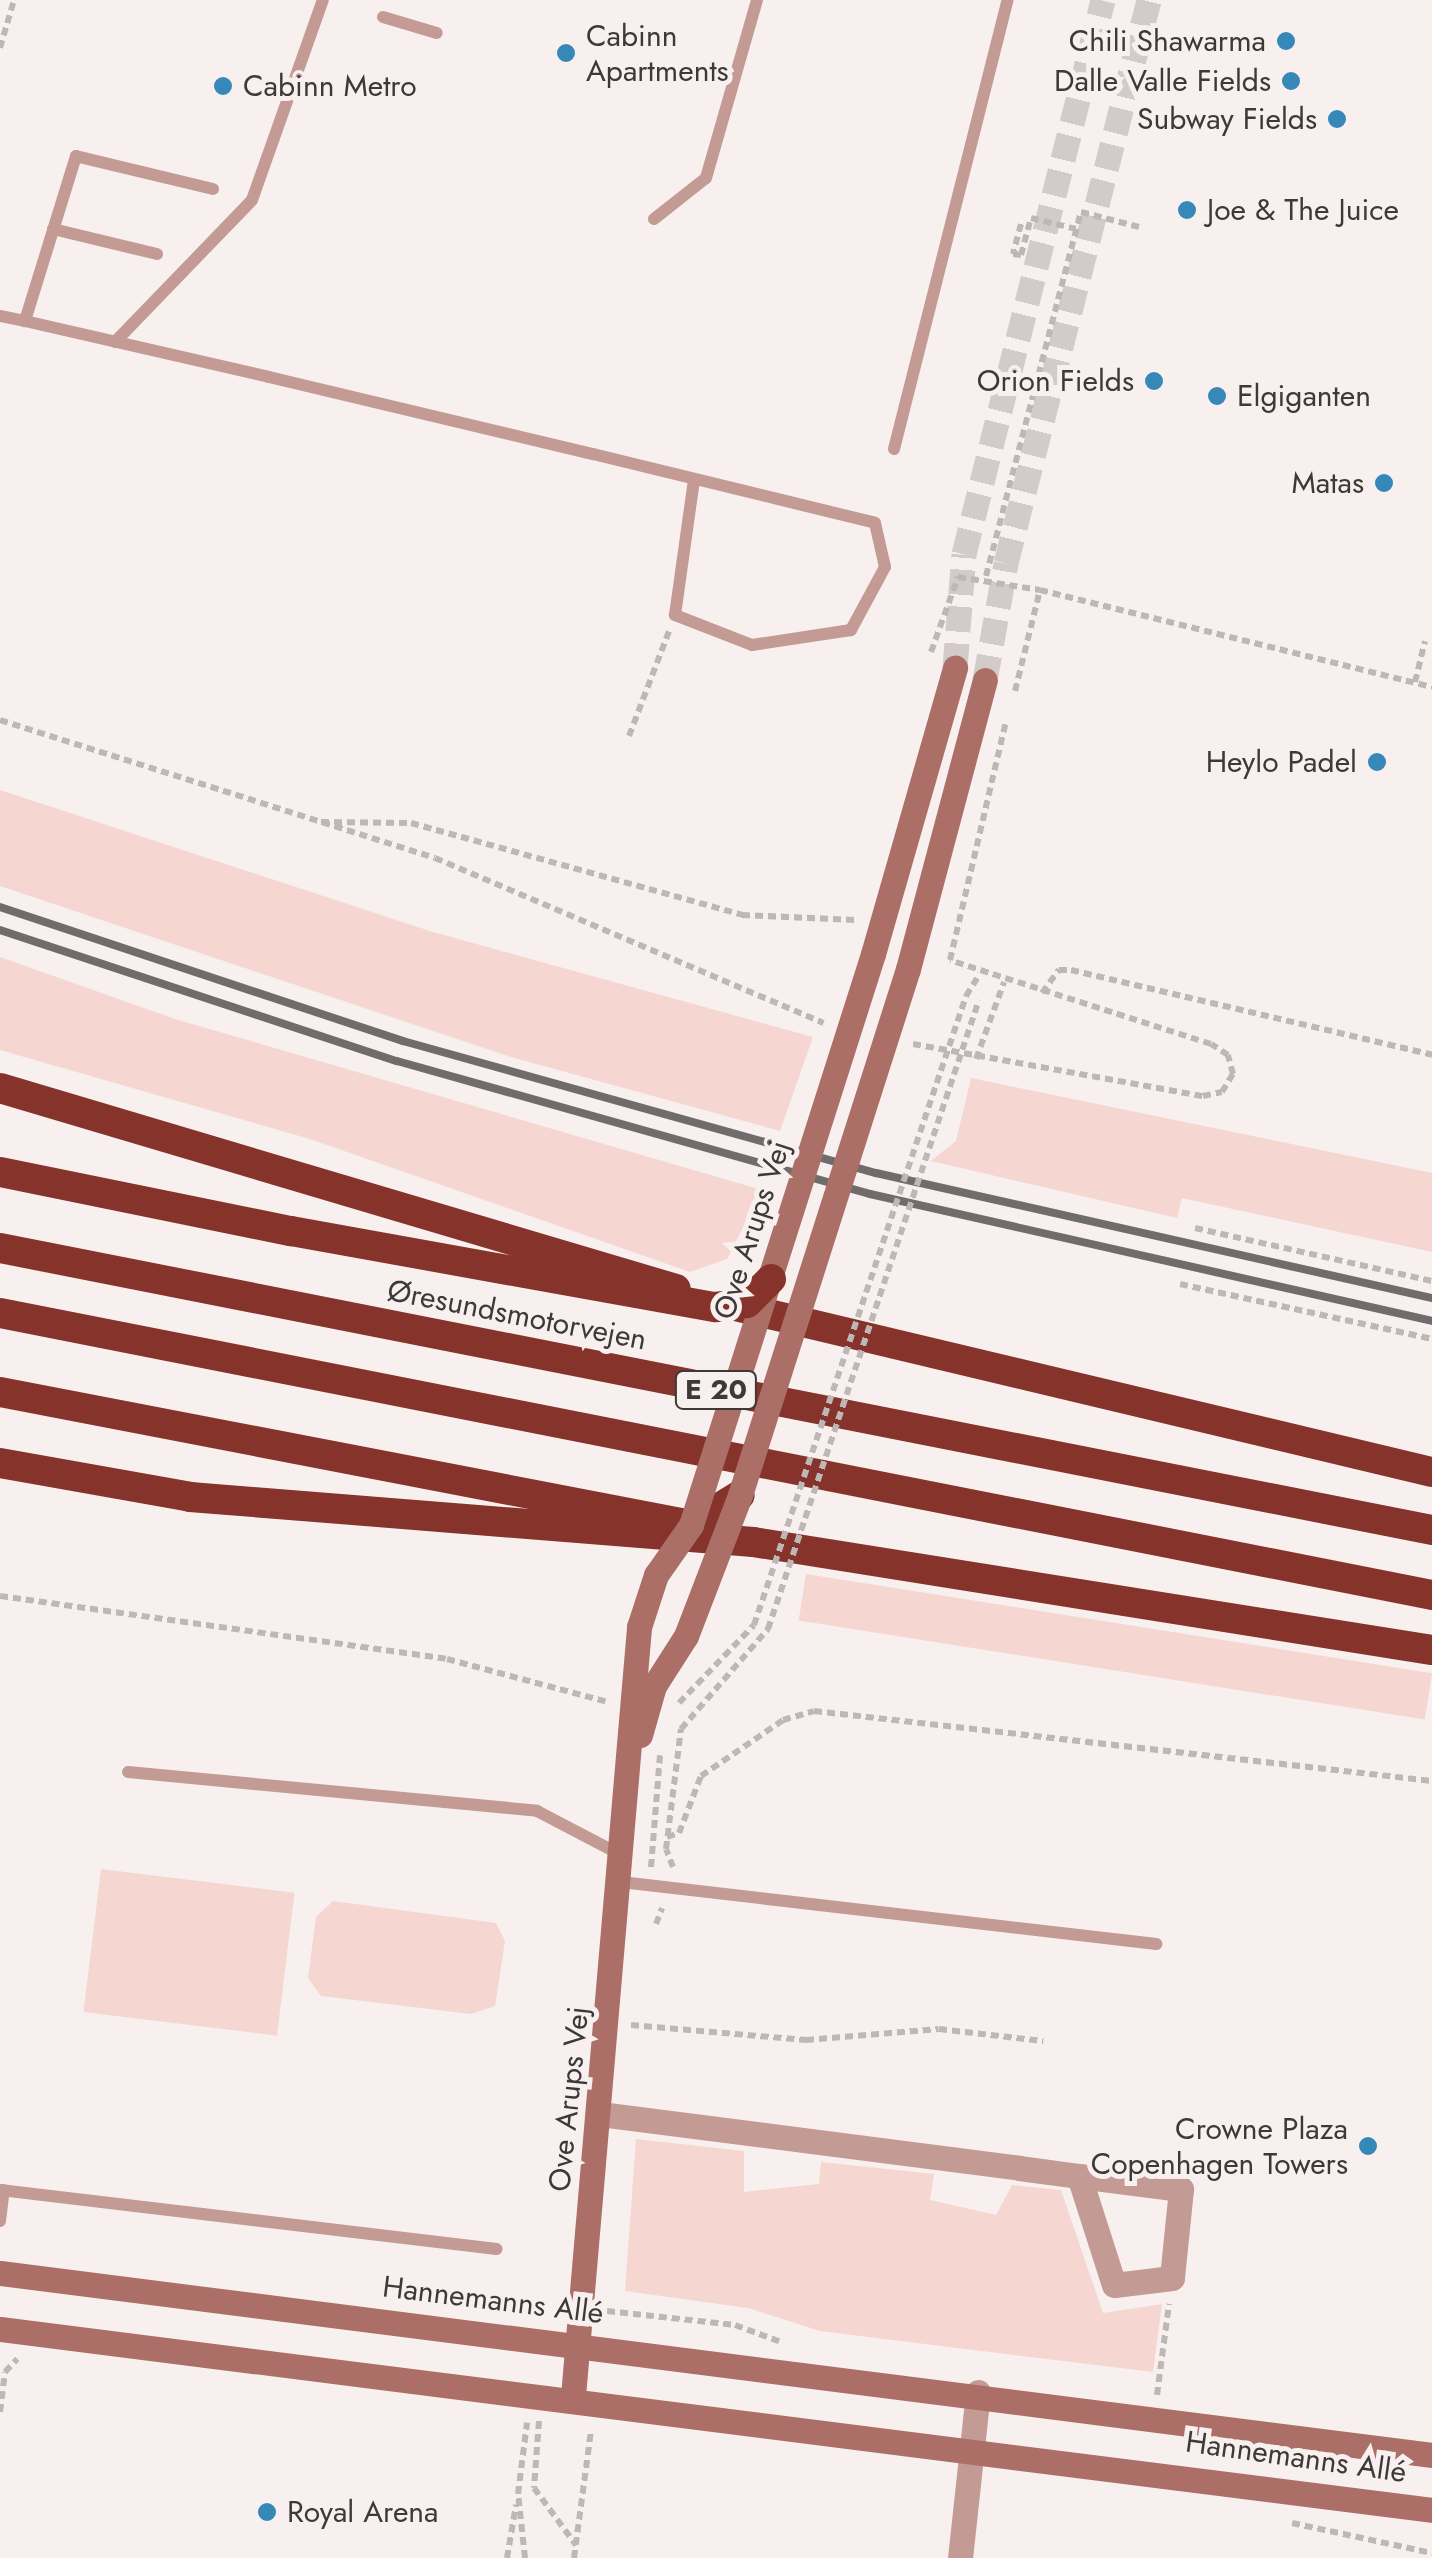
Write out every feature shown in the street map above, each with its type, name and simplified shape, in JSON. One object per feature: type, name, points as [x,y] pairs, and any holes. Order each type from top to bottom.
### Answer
[{"type":"highway","points":[[0,1088],[868,1344],[1432,1472]]},
{"type":"highway","points":[[0,1172],[290,1231],[715,1307],[747,1303],[771,1279]]},
{"type":"highway","name":"Øresundsmotorvejen","points":[[0,1248],[1432,1530]]},
{"type":"highway","name":"E 20","points":[[0,1313],[1432,1595]]},
{"type":"highway","points":[[0,1392],[691,1525],[740,1495]]},
{"type":"highway","points":[[0,1463],[190,1497],[754,1542],[1432,1650]]},
{"type":"street","name":"Ove Arups Vej","points":[[573,2396],[610,2023],[629,1706],[639,1628],[656,1575],[691,1525],[873,954],[955,668]]},
{"type":"street","name":"Ove Arups Vej","points":[[624,1808],[649,1696],[686,1636],[740,1495],[908,969],[986,680]]},
{"type":"street","points":[[600,2114],[1182,2189],[1172,2278],[1114,2285],[1079,2176]]},
{"type":"street","name":"Hannemanns Allé","points":[[0,2273],[1155,2414],[1432,2455]]},
{"type":"street","name":"Hannemanns Allé","points":[[0,2329],[573,2396],[1432,2510]]},
{"type":"street","points":[[960,2558],[978,2392]]},
{"type":"lane","points":[[114,342],[252,200],[323,0]]},
{"type":"lane","points":[[654,220],[706,178],[756,0]]},
{"type":"lane","points":[[894,449],[1008,0]]},
{"type":"lane","points":[[383,17],[437,33]]},
{"type":"lane","points":[[24,322],[76,156],[213,188]]},
{"type":"lane","points":[[53,229],[156,254]]},
{"type":"lane","points":[[0,316],[694,479],[876,524],[885,567],[850,630],[752,646],[674,615],[694,479]]},
{"type":"lane","points":[[128,1772],[537,1811],[620,1855]]},
{"type":"lane","points":[[621,1882],[1156,1944]]},
{"type":"lane","points":[[0,2221],[2,2190],[497,2249]]},
{"type":"path","points":[[0,48],[14,0]]},
{"type":"path","points":[[986,576],[1081,212],[1139,228]]},
{"type":"path","points":[[1021,224],[1014,254],[1021,255],[1031,218],[1076,229]]},
{"type":"path","points":[[928,662],[948,587],[986,576],[1432,687]]},
{"type":"path","points":[[905,1042],[976,1058],[1203,1096],[1229,1084],[1232,1064],[1221,1048],[954,965],[948,952],[1040,590]]},
{"type":"path","points":[[629,736],[674,615]]},
{"type":"path","points":[[1415,682],[1425,641]]},
{"type":"path","points":[[0,720],[435,858],[767,1006],[834,1026]]},
{"type":"path","points":[[310,821],[412,823],[742,915],[818,923],[865,914]]},
{"type":"path","points":[[1042,993],[1059,970],[1071,970],[1432,1055]]},
{"type":"path","points":[[656,1924],[671,1888],[667,1837],[681,1729],[768,1629],[979,1000],[976,987],[980,974]]},
{"type":"path","points":[[976,1058],[1004,982]]},
{"type":"path","points":[[671,1711],[754,1624],[966,996],[976,987]]},
{"type":"path","points":[[1195,1228],[1432,1280]]},
{"type":"path","points":[[1180,1284],[1432,1339]]},
{"type":"path","points":[[0,1596],[446,1659],[531,1688],[629,1706]]},
{"type":"path","points":[[667,1837],[679,1833],[701,1776],[783,1720],[814,1711],[1432,1781]]},
{"type":"path","points":[[654,1844],[663,1733]]},
{"type":"path","points":[[610,2023],[806,2040],[939,2029],[1043,2041]]},
{"type":"path","points":[[1155,2414],[1172,2278]]},
{"type":"path","points":[[506,2558],[531,2392]]},
{"type":"path","points":[[538,2433],[534,2488],[576,2545]]},
{"type":"path","points":[[518,2494],[525,2558]]},
{"type":"shaded area","points":[[0,790],[433,932],[813,1037],[780,1131],[511,1057],[0,886]]},
{"type":"shaded area","points":[[0,957],[175,1019],[762,1190],[727,1259],[690,1272],[310,1139],[0,1050]]},
{"type":"shaded area","points":[[971,1078],[1432,1173],[1432,1252],[1182,1198],[1177,1218],[931,1161],[956,1141]]},
{"type":"shaded area","points":[[806,1574],[1432,1673],[1425,1720],[799,1620]]},
{"type":"shaded area","points":[[101,1869],[295,1893],[277,2036],[83,2012]]},
{"type":"shaded area","points":[[333,1901],[496,1923],[505,1941],[495,2006],[471,2014],[321,1996],[308,1978],[316,1917]]},
{"type":"shaded area","points":[[636,2139],[744,2151],[744,2192],[819,2184],[821,2162],[934,2174],[930,2200],[996,2215],[1012,2185],[1061,2190],[1103,2313],[1162,2304],[1153,2372],[820,2331],[748,2308],[625,2291]]},
{"type":"tunnel","points":[[955,668],[964,554],[1103,0]]},
{"type":"tunnel","points":[[985,680],[1006,563],[1149,0]]},
{"type":"railway","points":[[0,907],[403,1041],[876,1173],[1432,1298]]},
{"type":"railway","points":[[0,930],[397,1061],[870,1194],[1432,1321]]},
{"type":"place","name":"Chili Shawarma","points":[[1286,41]]},
{"type":"place","name":"Cabinn Apartments","points":[[566,53]]},
{"type":"place","name":"Dalle Valle Fields","points":[[1291,81]]},
{"type":"place","name":"Cabinn Metro","points":[[223,86]]},
{"type":"place","name":"Subway Fields","points":[[1337,119]]},
{"type":"place","name":"Joe & The Juice","points":[[1187,210]]},
{"type":"place","name":"Orion Fields","points":[[1154,381]]},
{"type":"place","name":"Elgiganten","points":[[1217,396]]},
{"type":"place","name":"Matas","points":[[1384,483]]},
{"type":"place","name":"Heylo Padel","points":[[1377,762]]},
{"type":"place","name":"Crowne Plaza Copenhagen Towers","points":[[1368,2146]]},
{"type":"place","name":"Royal Arena","points":[[267,2512]]}]
